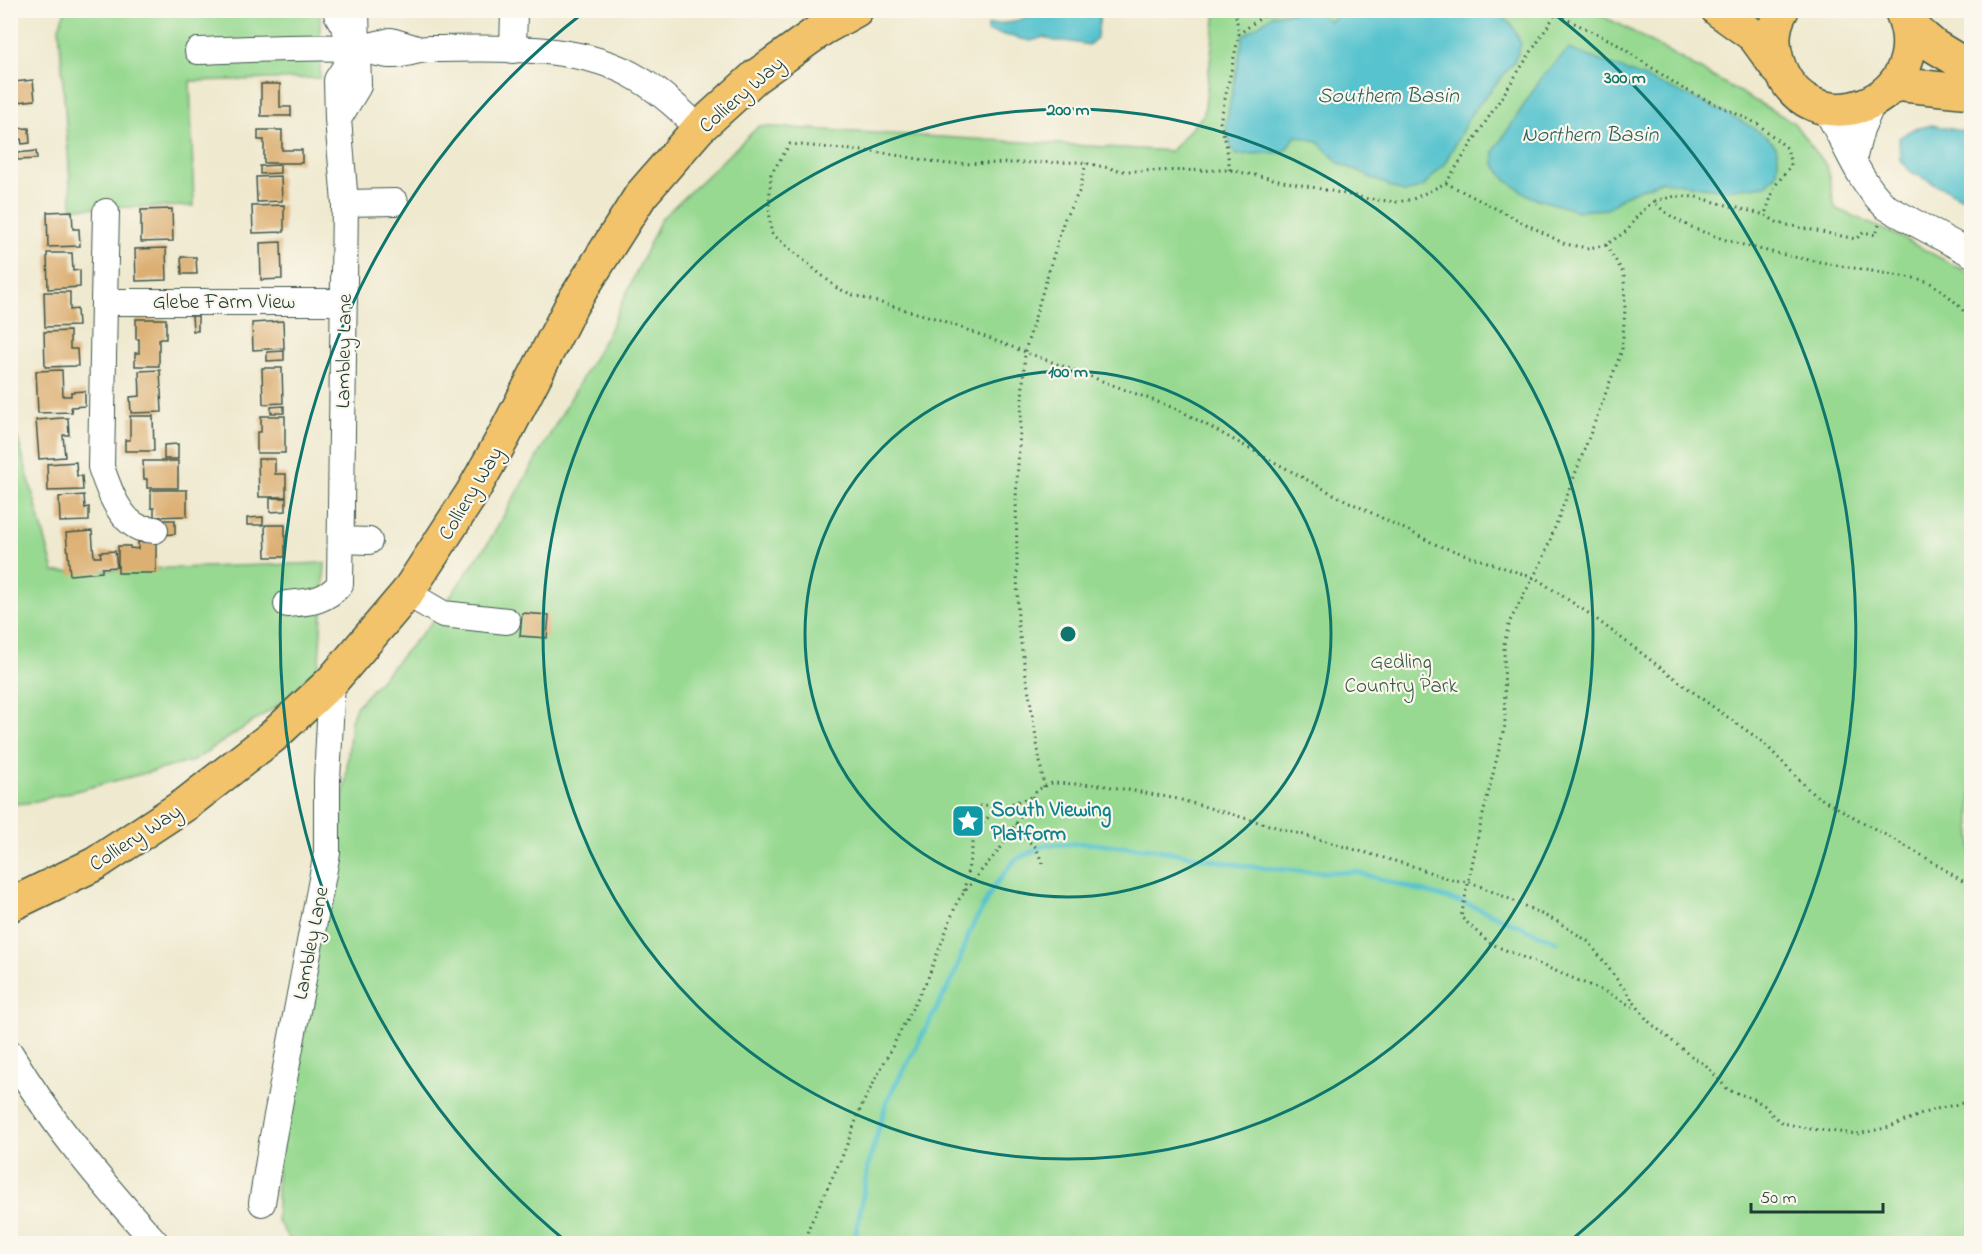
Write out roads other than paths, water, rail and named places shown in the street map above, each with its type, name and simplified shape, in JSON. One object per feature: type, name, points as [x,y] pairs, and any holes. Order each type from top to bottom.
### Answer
[{"type":"main road","name":"Colliery Way","points":[[10,905],[95,864],[186,804],[272,737],[332,681],[407,592],[472,493],[578,294],[641,195],[699,128],[756,77],[822,29],[856,10]]},
{"type":"main road","points":[[1718,10],[1754,36],[1801,97],[1825,108],[1848,110],[1884,93],[1971,92]]},
{"type":"main road","points":[[1781,73],[1774,39],[1775,28],[1782,10]]},
{"type":"main road","points":[[1904,17],[1934,46],[1971,69]]},
{"type":"main road","points":[[1884,93],[1907,60],[1910,40],[1904,17]]},
{"type":"street","points":[[338,10],[337,14],[357,49]]},
{"type":"street","points":[[357,10],[357,49]]},
{"type":"street","points":[[513,50],[514,10]]},
{"type":"street","points":[[198,51],[311,48],[357,49],[392,55],[417,49],[513,50],[571,54],[602,62],[638,78],[674,104],[699,128]]},
{"type":"street","name":"Lambley Lane","points":[[287,604],[319,600],[332,594],[339,584],[345,203],[337,81],[357,49]]},
{"type":"street","points":[[1853,160],[1861,129],[1884,93]]},
{"type":"street","points":[[1825,108],[1865,184],[1886,207],[1971,254]]},
{"type":"street","points":[[345,203],[395,202]]},
{"type":"street","points":[[106,212],[104,302],[95,453],[108,487],[125,517],[140,528],[155,530]]},
{"type":"street","name":"Glebe Farm View","points":[[104,302],[344,302]]},
{"type":"street","points":[[341,540],[369,541]]},
{"type":"street","points":[[407,592],[443,614],[507,621]]},
{"type":"street","name":"Lambley Lane","points":[[262,1203],[327,853],[327,780],[332,681]]},
{"type":"street","points":[[10,1053],[74,1148],[157,1244]]},
{"type":"water","points":[[1046,10],[1099,11],[1097,38],[1089,45],[1054,41],[1044,37],[1031,41],[987,31],[988,25],[1013,22]]},
{"type":"water","name":"Southern Basin","points":[[1316,11],[1329,21],[1341,11],[1494,11],[1512,25],[1521,44],[1514,62],[1471,114],[1445,163],[1424,186],[1405,193],[1339,163],[1317,141],[1296,136],[1284,152],[1236,155],[1231,148],[1226,124],[1243,36],[1273,15]]},
{"type":"water","name":"Northern Basin","points":[[1569,49],[1680,93],[1743,122],[1765,136],[1776,147],[1777,174],[1766,185],[1725,190],[1661,181],[1626,195],[1607,209],[1578,211],[1531,197],[1506,180],[1494,164],[1494,151],[1544,74]]},
{"type":"water","points":[[1932,125],[1971,133],[1971,202],[1911,172],[1900,160],[1899,138],[1911,130]]},
{"type":"waterway","points":[[854,1244],[869,1162],[887,1101],[954,976],[969,933],[993,888],[1015,860],[1045,845],[1084,843],[1154,849],[1245,866],[1310,872],[1356,872],[1470,905],[1557,942]]},
{"type":"place","name":"South Viewing Platform","points":[[968,821]]},
{"type":"park label","name":"Gedling Country Park","points":[[1401,673]]}]
